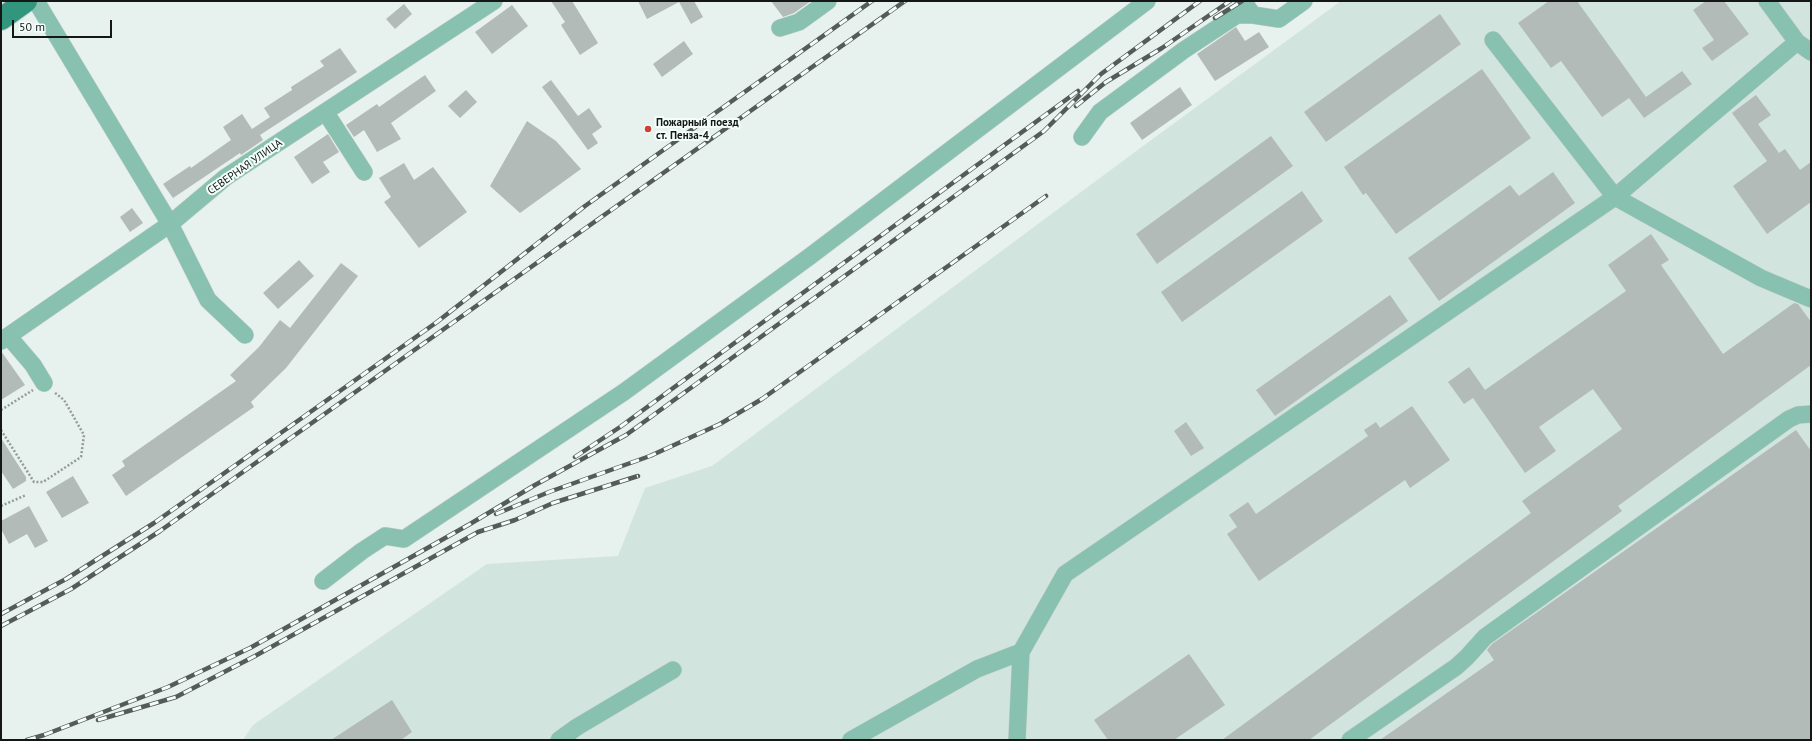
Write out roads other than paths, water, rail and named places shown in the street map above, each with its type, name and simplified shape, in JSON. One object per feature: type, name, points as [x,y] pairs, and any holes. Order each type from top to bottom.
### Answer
[{"type":"main road","points":[[1,19],[26,1]]},
{"type":"street","points":[[36,1],[170,224],[208,300],[245,335]]},
{"type":"street","name":"СЕВЕРНАЯ УЛИЦА","points":[[5,339],[170,224],[226,177],[326,113],[494,1]]},
{"type":"street","points":[[780,28],[799,22],[828,1]]},
{"type":"street","points":[[323,581],[362,551],[385,536],[404,539],[624,392],[809,257],[1147,1]]},
{"type":"street","points":[[1243,1],[1253,15]]},
{"type":"street","points":[[1082,137],[1100,112],[1184,50],[1237,15],[1253,15],[1279,19],[1304,1]]},
{"type":"street","points":[[1768,1],[1797,42],[1811,52]]},
{"type":"street","points":[[1493,40],[1615,198],[1761,278],[1811,299]]},
{"type":"street","points":[[1017,740],[1021,652],[1066,574],[1615,198],[1797,42]]},
{"type":"street","points":[[326,113],[364,172]]},
{"type":"street","points":[[5,339],[33,366],[44,383]]},
{"type":"street","points":[[1350,740],[1456,667],[1485,637],[1788,419],[1798,415],[1811,414]]},
{"type":"street","points":[[851,740],[977,669],[1021,652]]},
{"type":"street","points":[[559,740],[577,727],[674,670]]},
{"type":"railway","points":[[1,614],[66,579],[154,523],[437,322],[585,206],[872,1]]},
{"type":"railway","points":[[1,626],[71,589],[160,531],[905,1]]},
{"type":"railway","points":[[27,740],[44,735],[168,687],[250,648],[470,524],[535,485],[626,435],[1044,131],[1101,74],[1200,1]]},
{"type":"railway","points":[[1076,106],[1106,82],[1162,48],[1230,1]]},
{"type":"railway","points":[[1215,18],[1242,1]]},
{"type":"railway","points":[[575,457],[620,427],[1078,91]]},
{"type":"railway","points":[[496,514],[549,492],[650,456],[720,424],[762,399],[1046,196]]},
{"type":"railway","points":[[98,720],[176,697],[255,656],[478,532],[515,520],[553,503],[638,476]]},
{"type":"place","name":"Пожарный поезд ст. Пенза-4","points":[[648,129]]}]
